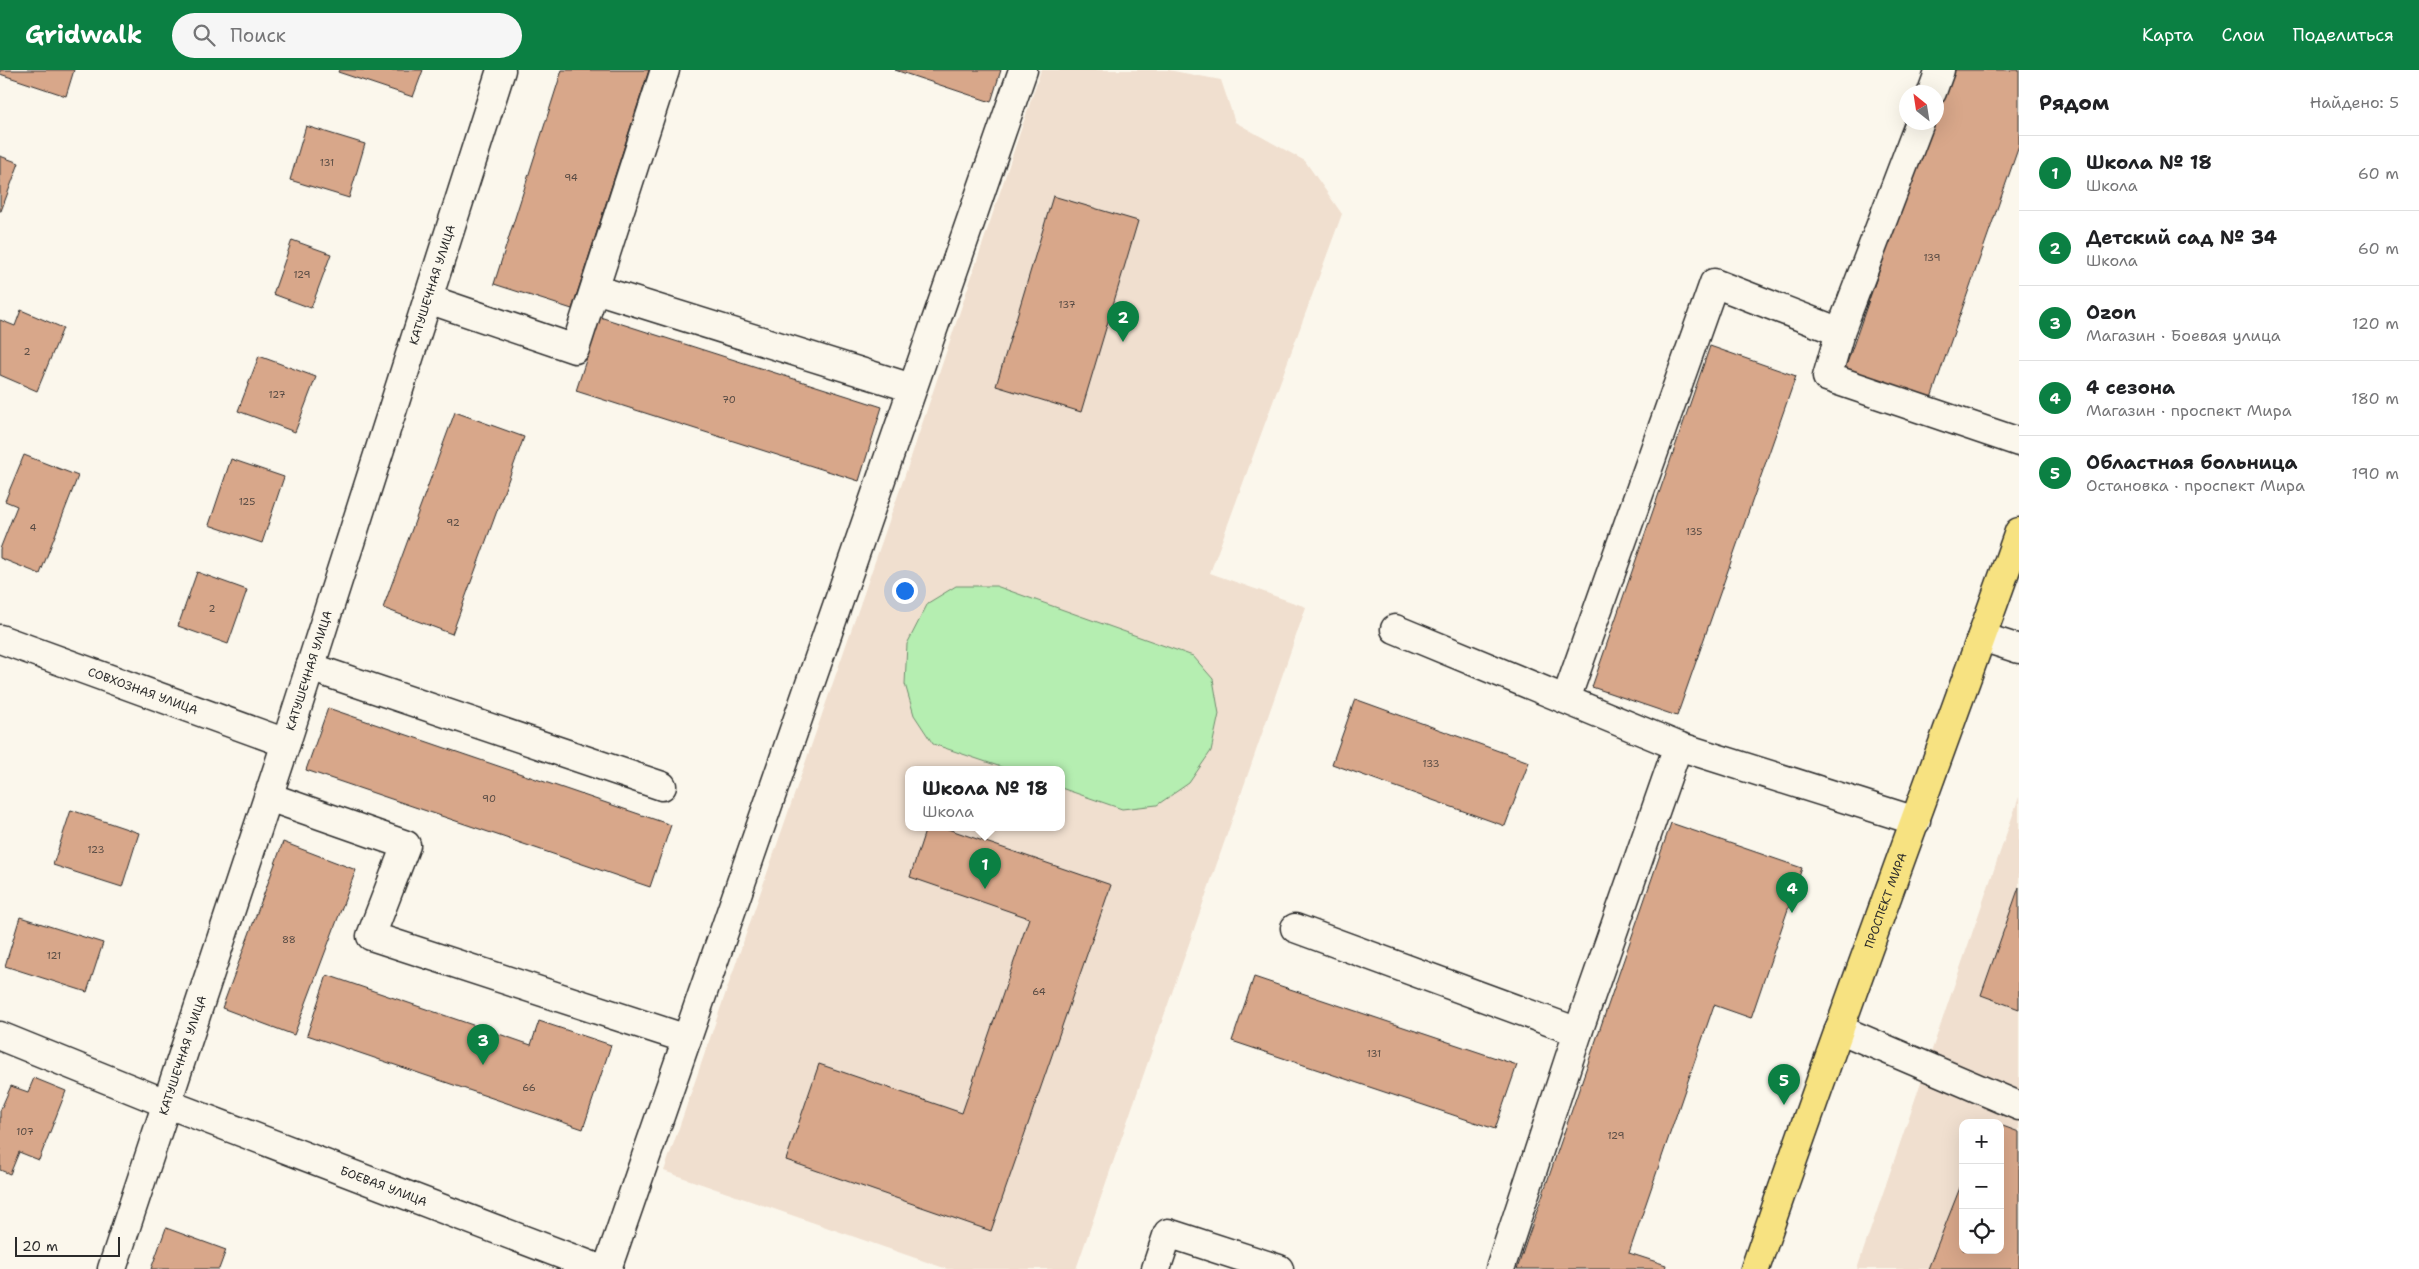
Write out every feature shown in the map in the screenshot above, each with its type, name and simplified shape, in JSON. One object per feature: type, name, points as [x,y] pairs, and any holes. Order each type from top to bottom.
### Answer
[{"type":"main road","name":"ПРОСПЕКТ МИРА","points":[[1755,1269],[1839,1029],[1916,821],[2019,532]]},
{"type":"street","name":"КАТУШЕЧНАЯ УЛИЦА","points":[[112,1269],[269,797],[501,70]]},
{"type":"street","points":[[428,299],[575,349],[665,70]]},
{"type":"street","points":[[607,1269],[1023,70]]},
{"type":"street","points":[[1935,85],[1940,70]]},
{"type":"street","points":[[1917,130],[1840,332],[1827,377],[2019,442]]},
{"type":"street","points":[[1566,700],[1714,283],[1840,332]]},
{"type":"street","points":[[595,289],[912,388]]},
{"type":"street","points":[[1394,629],[1678,746],[1916,821]]},
{"type":"street","points":[[1982,637],[2019,649]]},
{"type":"street","name":"СОВХОЗНАЯ УЛИЦА","points":[[0,639],[286,743]]},
{"type":"street","points":[[310,668],[662,786]]},
{"type":"street","points":[[1500,1269],[1578,1032],[1678,746]]},
{"type":"street","points":[[269,797],[406,845],[371,936],[687,1039]]},
{"type":"street","points":[[1295,928],[1578,1032]]},
{"type":"street","points":[[1839,1029],[2019,1106]]},
{"type":"street","name":"БОЕВАЯ УЛИЦА","points":[[0,1036],[168,1104],[600,1269]]},
{"type":"street","points":[[1156,1269],[1168,1233],[1279,1269]]},
{"type":"shaded area","points":[[1041,70],[1168,70],[1221,80],[1235,122],[1305,161],[1342,214],[1210,573],[1306,607],[1076,1269],[947,1269],[664,1171],[907,469]]},
{"type":"shaded area","points":[[2019,797],[2019,1269],[1857,1269]]},
{"type":"green space","points":[[956,586],[996,586],[1193,656],[1213,679],[1219,714],[1211,751],[1189,783],[1157,805],[1122,809],[1065,789],[1065,766],[998,766],[933,744],[914,715],[905,684],[907,644],[928,603]]},
{"type":"building","points":[[0,70],[74,70],[66,96],[0,74]]},
{"type":"building","points":[[339,70],[423,70],[413,97],[338,72]]},
{"type":"building","points":[[562,70],[649,70],[572,309],[494,284]]},
{"type":"building","points":[[895,70],[1001,70],[991,102]]},
{"type":"building","points":[[1949,70],[2019,70],[2019,146],[1931,398],[1845,369],[1928,130],[1944,130],[1944,85]]},
{"type":"building","points":[[306,126],[365,144],[349,198],[290,180]]},
{"type":"building","points":[[0,156],[19,163],[1,211],[0,211]]},
{"type":"building","points":[[1053,196],[1138,221],[1081,412],[996,386]]},
{"type":"building","points":[[292,240],[331,254],[311,308],[273,294]]},
{"type":"building","points":[[21,310],[63,328],[37,391],[0,375],[0,320],[15,326]]},
{"type":"building","points":[[600,317],[882,407],[859,481],[576,391]]},
{"type":"building","points":[[1710,346],[1796,376],[1677,716],[1592,687]]},
{"type":"building","points":[[259,356],[316,377],[295,432],[238,411]]},
{"type":"building","points":[[455,412],[524,437],[452,634],[383,608]]},
{"type":"building","points":[[24,455],[78,476],[40,574],[0,558],[0,549],[17,506],[5,501]]},
{"type":"building","points":[[231,459],[284,477],[262,543],[209,525]]},
{"type":"building","points":[[197,572],[247,590],[228,644],[178,626]]},
{"type":"building","points":[[1355,699],[1529,762],[1505,826],[1332,764]]},
{"type":"building","points":[[328,708],[671,825],[650,887],[306,770]]},
{"type":"building","points":[[71,810],[139,833],[122,887],[53,865]]},
{"type":"building","points":[[1671,823],[1802,868],[1751,1018],[1714,1005],[1629,1253],[1666,1265],[1665,1269],[1517,1269]]},
{"type":"building","points":[[925,831],[954,831],[1111,885],[991,1231],[786,1160],[819,1064],[962,1113],[1029,918],[910,877]]},
{"type":"building","points":[[283,842],[356,870],[294,1035],[222,1008]]},
{"type":"building","points":[[2019,887],[2019,1009],[1981,995]]},
{"type":"building","points":[[20,917],[103,943],[87,992],[5,966]]},
{"type":"building","points":[[327,975],[531,1045],[539,1021],[611,1045],[583,1129],[307,1035]]},
{"type":"building","points":[[1254,977],[1517,1065],[1495,1129],[1232,1041]]},
{"type":"building","points":[[34,1078],[66,1091],[39,1160],[19,1152],[10,1174],[0,1170],[0,1111],[11,1086],[28,1092]]},
{"type":"building","points":[[2004,1126],[2019,1132],[2019,1269],[1928,1269],[1959,1190],[1959,1254],[2004,1254]]},
{"type":"building","points":[[166,1228],[226,1250],[219,1269],[151,1269]]},
{"type":"place","name":"Детский сад № 34","points":[[1123,342]]},
{"type":"place","name":"Школа № 18","points":[[985,889]]},
{"type":"place","name":"4 сезона","points":[[1792,913]]},
{"type":"place","name":"Ozon","points":[[483,1065]]},
{"type":"place","name":"Областная больница","points":[[1784,1105]]}]
